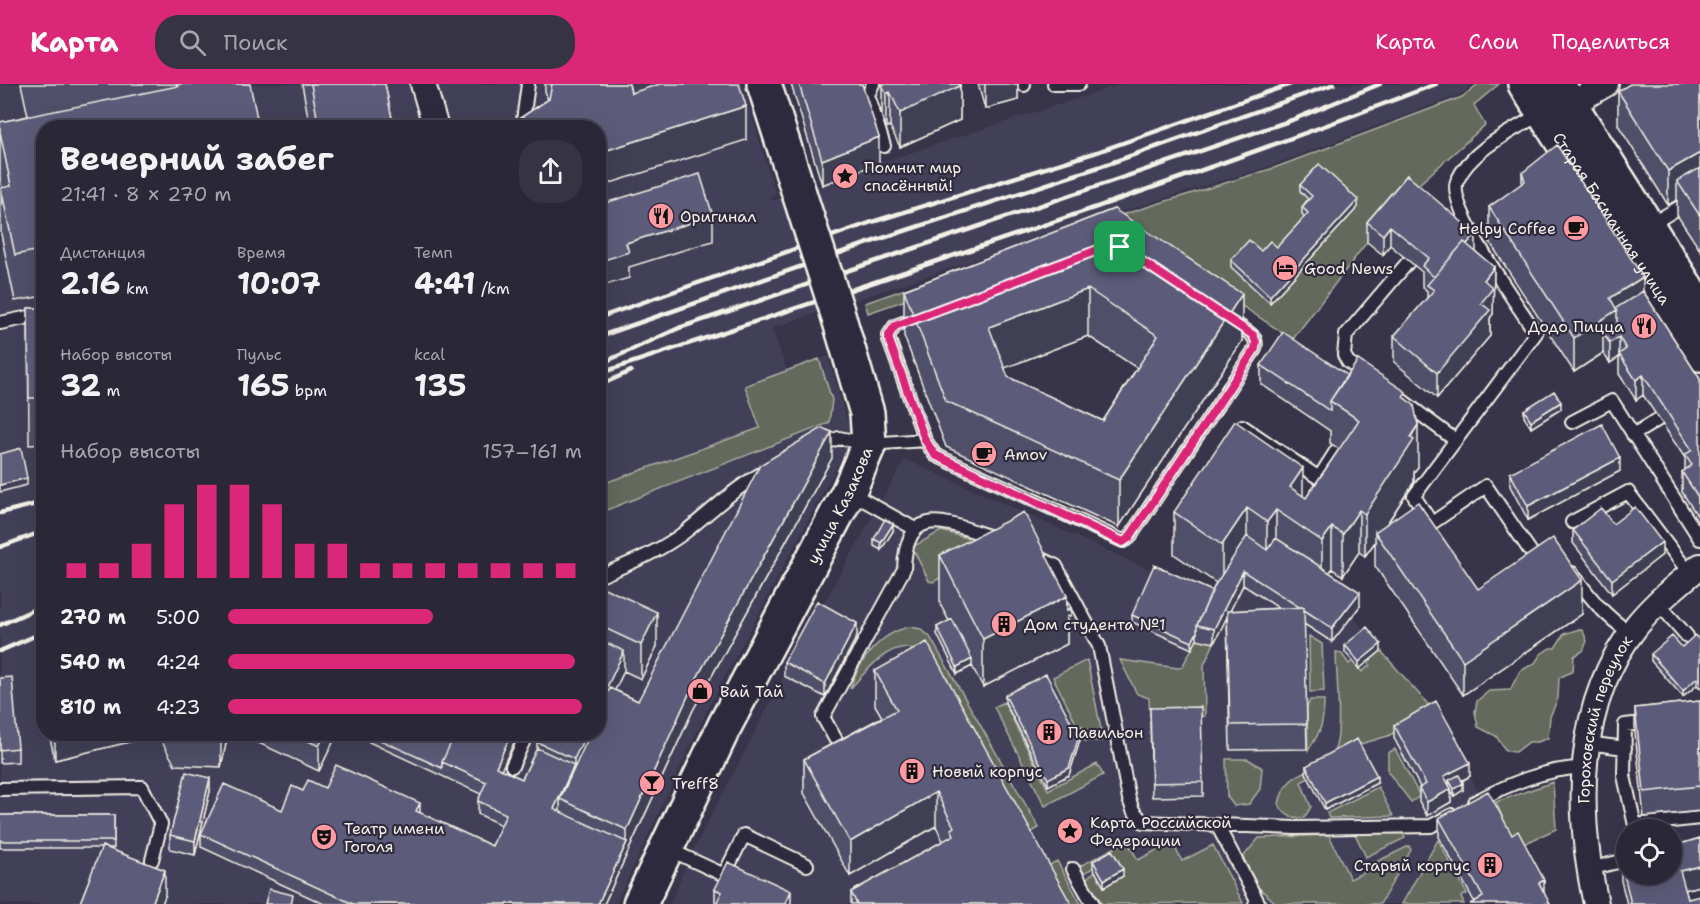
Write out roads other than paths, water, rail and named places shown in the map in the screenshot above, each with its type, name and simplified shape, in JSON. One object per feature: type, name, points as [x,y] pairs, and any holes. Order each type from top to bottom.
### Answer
[{"type":"street","points":[[423,84],[434,120]]},
{"type":"street","name":"улица Казакова","points":[[640,904],[725,725],[849,491],[870,444],[867,412],[764,84]]},
{"type":"street","name":"Старая Басманная улица","points":[[1525,84],[1554,105],[1647,227],[1700,309]]},
{"type":"street","points":[[1554,105],[1606,84]]},
{"type":"street","name":"Старая Басманная улица","points":[[1554,105],[1700,354]]},
{"type":"street","name":"Гороховский переулок","points":[[1596,904],[1588,869],[1585,768],[1587,743],[1604,682],[1631,633],[1658,603],[1695,570]]},
{"type":"lane","points":[[523,120],[528,84]]},
{"type":"lane","points":[[873,84],[868,95],[884,146]]},
{"type":"lane","points":[[1054,84],[1079,84]]},
{"type":"lane","points":[[1539,564],[1486,486],[1435,528],[1414,496],[1536,333],[1481,249],[1457,205],[1454,192],[1457,179],[1484,148],[1554,105]]},
{"type":"lane","points":[[1647,227],[1700,195]]},
{"type":"lane","points":[[1447,218],[1457,205]]},
{"type":"lane","points":[[1103,246],[1120,247],[1255,338],[1255,349],[1126,541],[1118,541],[938,458],[925,440],[890,344],[889,335],[892,328],[1103,246]]},
{"type":"lane","points":[[1409,261],[1346,335],[1343,344],[1348,362],[1455,440]]},
{"type":"lane","points":[[0,323],[36,316]]},
{"type":"lane","points":[[1572,422],[1612,401],[1700,539]]},
{"type":"lane","points":[[1634,435],[1659,419]]},
{"type":"lane","points":[[1242,426],[1319,478],[1338,448]]},
{"type":"lane","points":[[810,450],[839,438],[870,444],[925,440]]},
{"type":"lane","points":[[606,574],[644,557],[684,533],[742,484],[781,464]]},
{"type":"lane","points":[[849,491],[915,530]]},
{"type":"lane","points":[[1572,522],[1628,492],[1695,570]]},
{"type":"lane","points":[[847,760],[824,717],[903,569],[904,550],[915,530],[927,521],[938,522],[1005,540]]},
{"type":"lane","points":[[1026,551],[1056,566],[1099,646],[1129,799],[1137,816],[1143,822],[1296,828],[1431,826],[1488,794],[1563,768],[1585,768]]},
{"type":"lane","points":[[1564,560],[1595,606],[1612,621],[1631,633]]},
{"type":"lane","points":[[1658,603],[1687,636]]},
{"type":"lane","points":[[1634,819],[1624,776],[1625,725],[1668,721]]},
{"type":"lane","points":[[512,766],[524,741]]},
{"type":"lane","points":[[1587,743],[1625,748]]},
{"type":"lane","points":[[0,789],[142,787],[161,824],[152,860]]},
{"type":"lane","points":[[1682,821],[1700,818]]},
{"type":"lane","points":[[1217,825],[1258,902],[1255,904]]},
{"type":"lane","points":[[724,875],[744,835],[807,865]]},
{"type":"lane","points":[[665,848],[748,886]]},
{"type":"lane","points":[[1588,869],[1616,862]]},
{"type":"lane","points":[[1073,869],[1093,904]]},
{"type":"railway","points":[[606,315],[872,222],[1097,152],[1291,84]]},
{"type":"railway","points":[[606,334],[880,239],[1102,166],[1334,84]]},
{"type":"railway","points":[[606,361],[679,328],[1292,120],[1380,84]]},
{"type":"railway","points":[[606,371],[1124,198],[1436,84]]},
{"type":"railway","points":[[606,382],[631,371]]},
{"type":"railway","points":[[0,513],[36,504]]},
{"type":"railway","points":[[0,547],[36,534]]},
{"type":"railway","points":[[0,625],[36,609]]},
{"type":"railway","points":[[0,651],[36,635]]},
{"type":"place","name":"Помнит мир спасённый!","points":[[845,176]]},
{"type":"place","name":"Оригинал","points":[[661,216]]},
{"type":"place","name":"Helpy Coffee","points":[[1576,228]]},
{"type":"place","name":"Good News","points":[[1285,268]]},
{"type":"place","name":"Додо Пицца","points":[[1644,326]]},
{"type":"place","name":"Amov","points":[[984,454]]},
{"type":"place","name":"Дом студента №1","points":[[1004,624]]},
{"type":"place","name":"Вай Тай","points":[[700,691]]},
{"type":"place","name":"Павильон","points":[[1049,732]]},
{"type":"place","name":"Новый корпус","points":[[912,771]]},
{"type":"place","name":"Treff8","points":[[652,783]]},
{"type":"place","name":"Карта Российской Федерации","points":[[1070,831]]},
{"type":"place","name":"Театр имени Гоголя","points":[[324,837]]},
{"type":"place","name":"Старый корпуc","points":[[1490,865]]}]
